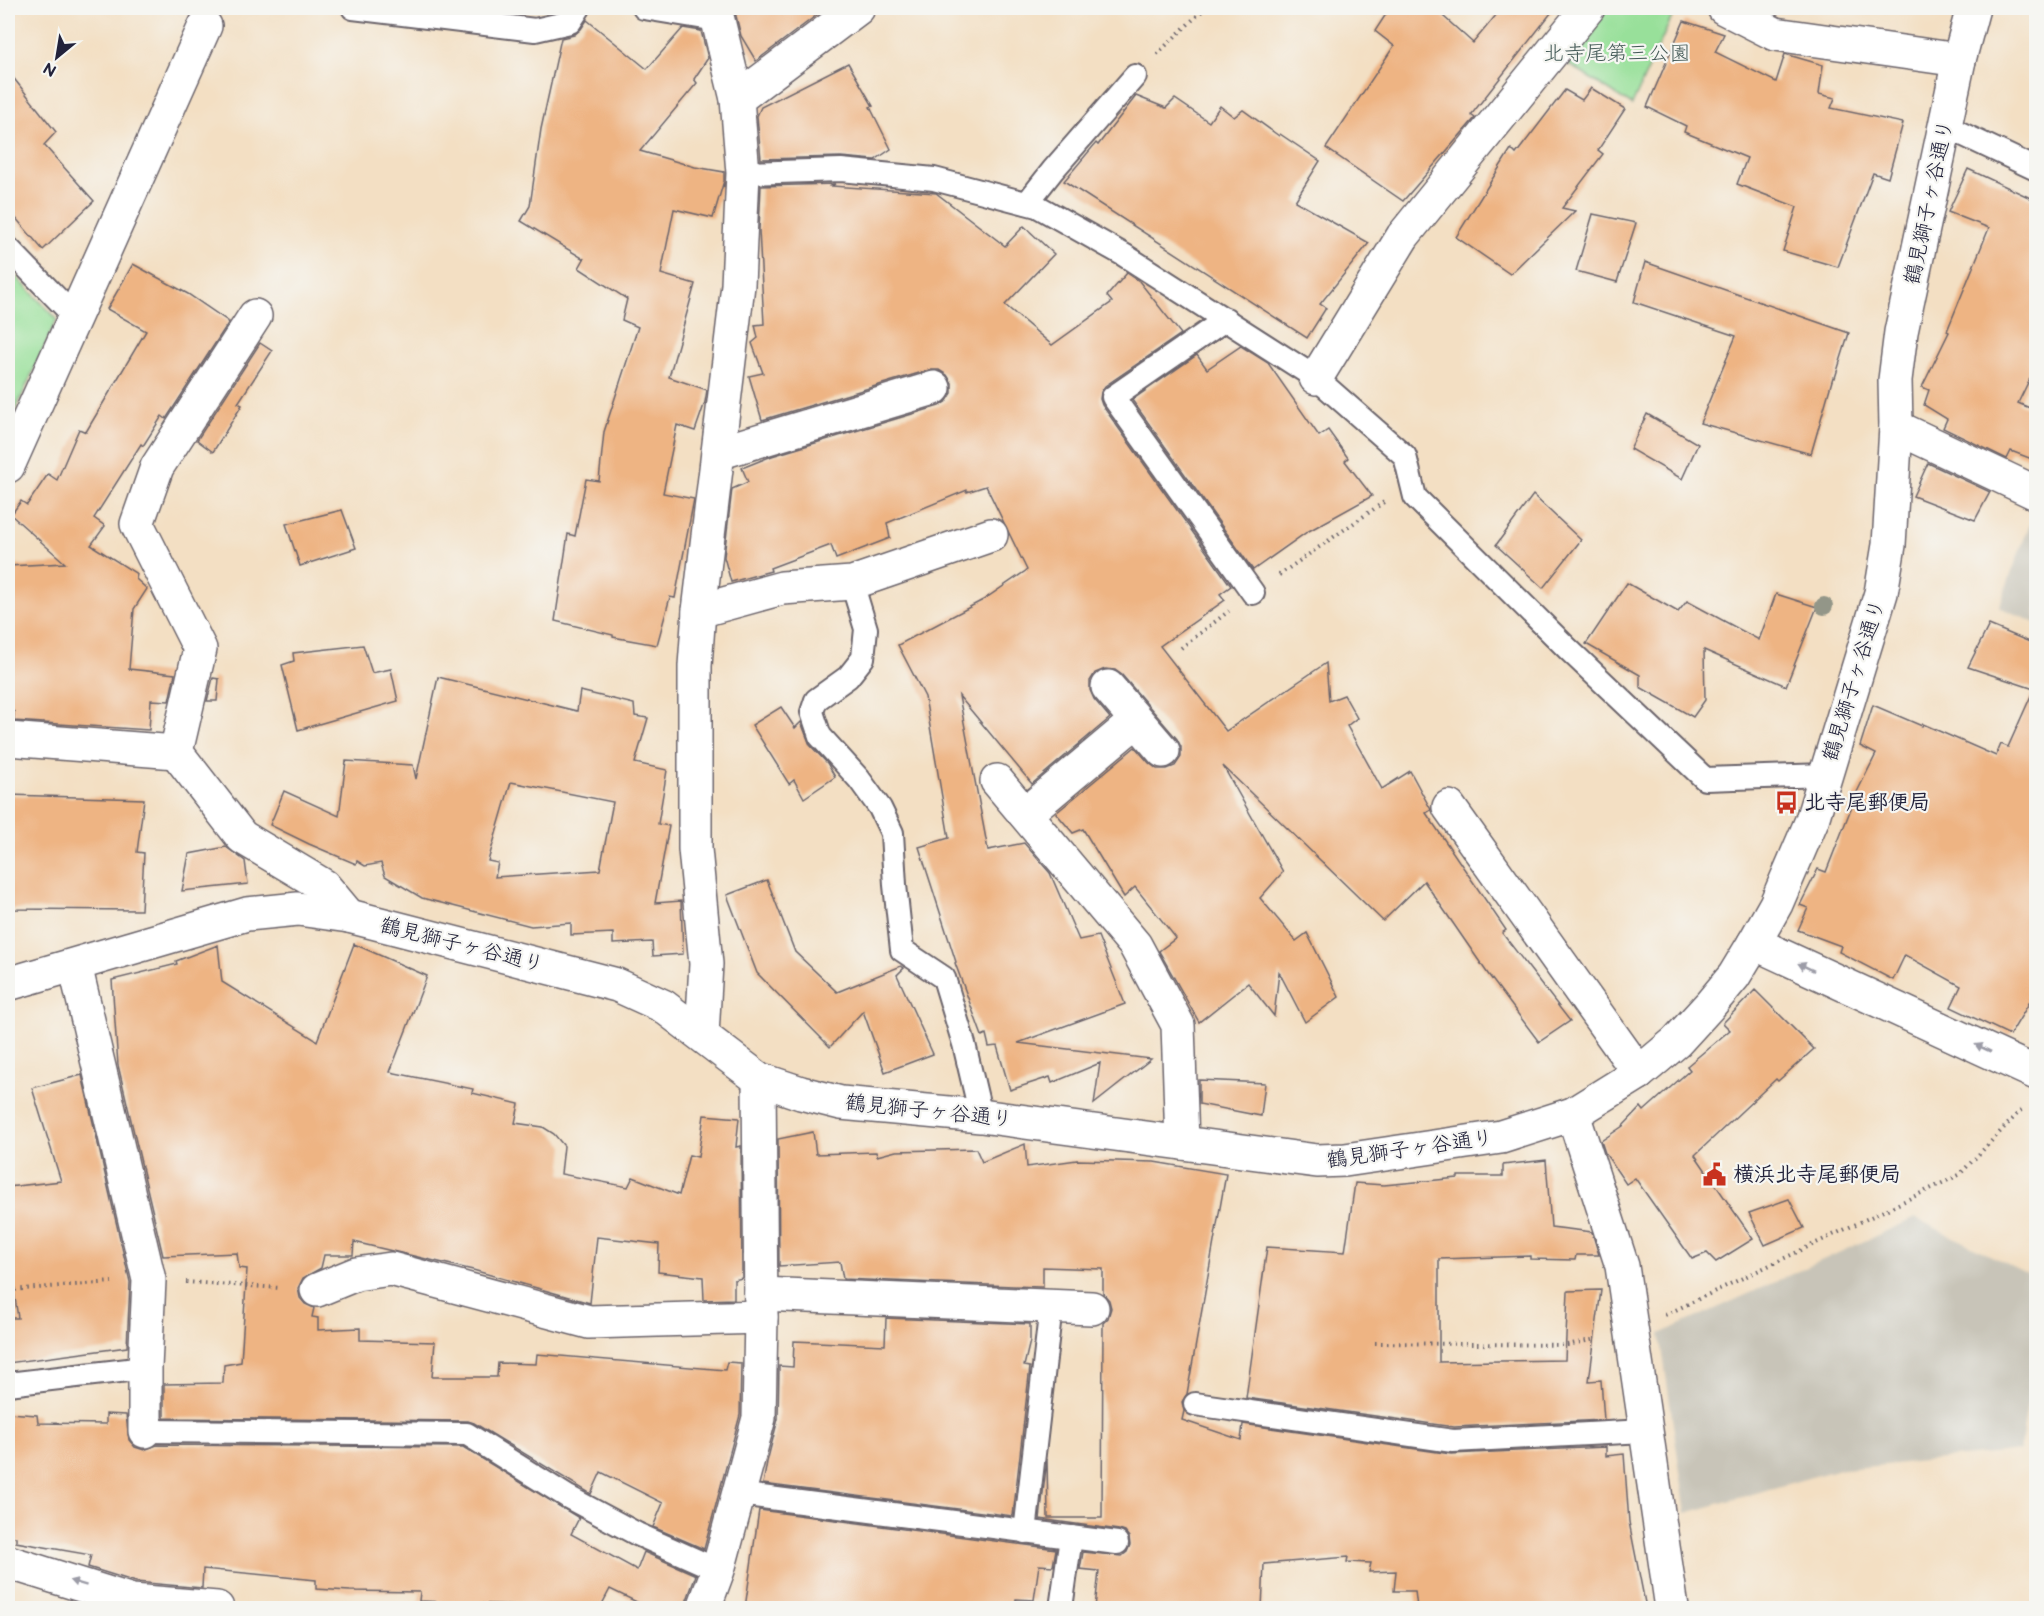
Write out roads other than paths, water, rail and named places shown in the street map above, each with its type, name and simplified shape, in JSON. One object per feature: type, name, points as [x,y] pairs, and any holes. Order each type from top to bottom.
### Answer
[{"type":"street","points":[[737,99],[858,8]]},
{"type":"street","points":[[1316,378],[1403,236],[1588,8]]},
{"type":"street","points":[[1724,8],[1775,34],[1959,60]]},
{"type":"street","name":"鶴見獅子ヶ谷通り","points":[[8,984],[247,914],[298,909],[349,916],[617,985],[663,1006],[759,1079],[841,1103],[981,1116],[1317,1161],[1344,1160],[1501,1137],[1573,1114],[1639,1073],[1676,1042],[1734,976],[1776,904],[1812,820],[1881,593],[1889,545],[1896,427],[1895,380],[1901,332],[1959,60],[1973,8]]},
{"type":"street","points":[[702,1035],[706,964],[695,849],[695,666],[699,611],[738,285],[743,173],[737,99],[716,14]]},
{"type":"street","points":[[8,466],[205,26]]},
{"type":"street","points":[[176,752],[200,649],[137,524],[157,467],[255,316]]},
{"type":"street","points":[[718,453],[934,388]]},
{"type":"street","points":[[1896,427],[2037,493]]},
{"type":"street","points":[[699,611],[782,588],[852,583],[992,535]]},
{"type":"street","points":[[1108,687],[1163,751]]},
{"type":"street","points":[[1025,814],[1136,722]]},
{"type":"street","points":[[8,738],[176,752],[242,837],[324,886],[349,916]]},
{"type":"street","points":[[997,781],[1135,945],[1178,1025],[1182,1143]]},
{"type":"street","points":[[1449,807],[1639,1073]]},
{"type":"street","points":[[1754,943],[2033,1088]]},
{"type":"street","points":[[75,965],[149,1280],[145,1431]]},
{"type":"street","points":[[704,1608],[718,1570],[759,1418],[761,1305],[759,1079]]},
{"type":"street","points":[[1573,1114],[1622,1266],[1672,1608]]},
{"type":"street","points":[[317,1290],[356,1274],[391,1269],[589,1322],[761,1305],[1092,1308]]},
{"type":"street","points":[[8,1562],[132,1600],[218,1608]]},
{"type":"lane","points":[[353,8],[535,30],[570,22],[579,8]]},
{"type":"lane","points":[[644,8],[716,14]]},
{"type":"lane","points":[[1027,203],[1135,76]]},
{"type":"lane","points":[[1945,126],[2037,169]]},
{"type":"lane","points":[[743,173],[842,170],[934,179],[1037,206],[1124,255],[1316,378],[1405,456],[1414,497],[1568,649],[1705,779],[1826,775]]},
{"type":"lane","points":[[8,248],[74,316]]},
{"type":"lane","points":[[1226,319],[1113,398],[1253,594]]},
{"type":"lane","points":[[852,583],[866,629],[863,658],[848,677],[816,700],[812,712],[820,736],[880,807],[892,832],[902,950],[944,978],[964,1044],[981,1116]]},
{"type":"lane","points":[[1025,1532],[1051,1306]]},
{"type":"lane","points":[[8,1384],[145,1368]]},
{"type":"lane","points":[[1195,1404],[1453,1441],[1645,1431]]},
{"type":"lane","points":[[145,1431],[468,1434],[568,1497],[637,1534],[718,1570]]},
{"type":"lane","points":[[738,1494],[1117,1543]]},
{"type":"lane","points":[[1061,1608],[1071,1537]]},
{"type":"place","name":"北寺尾郵便局","points":[[1786,802]]},
{"type":"place","name":"横浜北寺尾郵便局","points":[[1715,1174]]},
{"type":"park label","name":"北寺尾第三公園","points":[[1617,53]]}]
